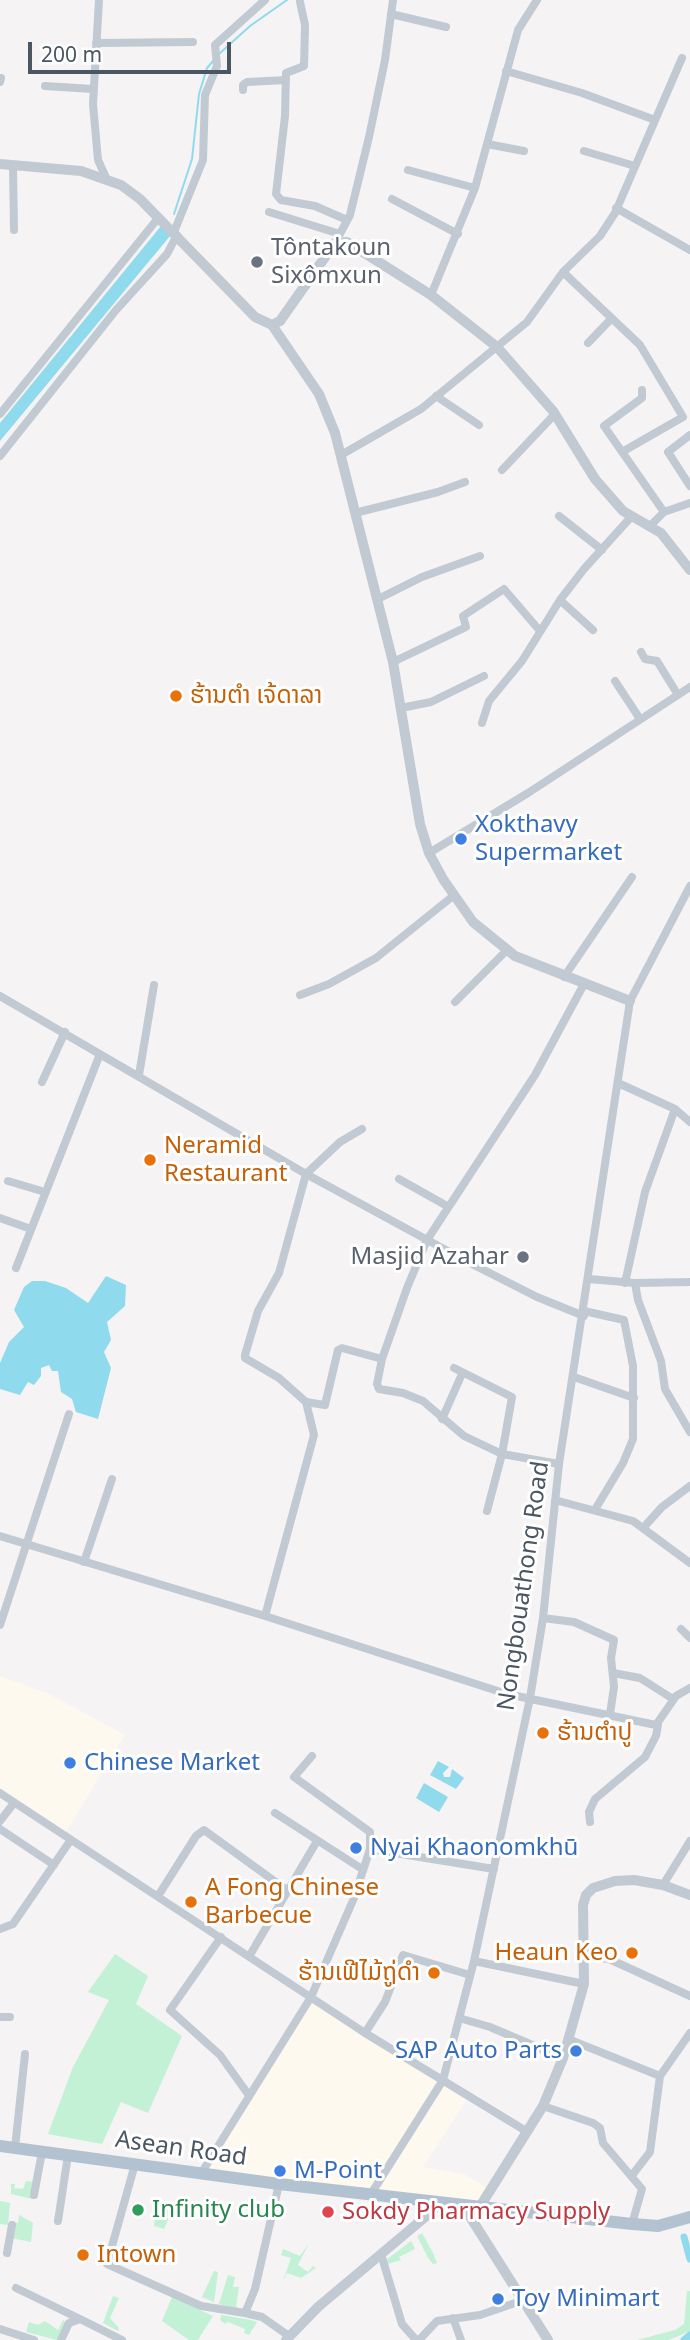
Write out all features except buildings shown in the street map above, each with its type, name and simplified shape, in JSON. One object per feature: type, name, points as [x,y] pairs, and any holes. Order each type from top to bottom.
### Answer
[{"type":"main road","name":"Asean Road","points":[[0,2146],[279,2184],[632,2224],[658,2226],[689,2221]]},
{"type":"street","points":[[99,0],[93,89],[98,160],[107,180]]},
{"type":"street","points":[[250,0],[250,12]]},
{"type":"street","points":[[0,456],[116,310],[167,254],[201,171],[205,95],[217,66],[215,45],[265,0]]},
{"type":"street","points":[[272,325],[281,321],[338,238],[347,220],[372,124],[393,0]]},
{"type":"street","points":[[431,295],[475,188],[521,23],[537,0]]},
{"type":"street","points":[[300,2],[305,24],[304,66],[286,72],[284,127],[276,194],[281,200],[315,206],[347,220]]},
{"type":"street","points":[[391,15],[446,27]]},
{"type":"street","points":[[96,43],[193,42]]},
{"type":"street","points":[[341,455],[421,409],[527,322],[563,272],[600,236],[616,208],[682,58]]},
{"type":"street","points":[[506,71],[582,93],[654,120]]},
{"type":"street","points":[[243,90],[247,82],[286,79]]},
{"type":"street","points":[[46,86],[93,89]]},
{"type":"street","points":[[486,144],[524,151]]},
{"type":"street","points":[[584,150],[635,166]]},
{"type":"street","points":[[0,164],[81,171],[107,180],[140,199],[255,317],[272,325],[319,394],[341,455],[393,662],[420,824],[429,853],[453,896],[473,922],[507,950],[564,977],[630,1001]]},
{"type":"street","points":[[13,166],[14,230]]},
{"type":"street","points":[[408,170],[475,188]]},
{"type":"street","points":[[392,199],[458,234]]},
{"type":"street","points":[[616,208],[690,250]]},
{"type":"street","points":[[269,212],[347,242],[431,295],[497,347],[555,414],[595,479],[631,517],[661,533],[690,570]]},
{"type":"street","points":[[0,414],[159,217]]},
{"type":"street","points":[[563,272],[640,345],[690,425]]},
{"type":"street","points":[[588,343],[611,319]]},
{"type":"street","points":[[642,390],[642,398],[605,423],[664,512]]},
{"type":"street","points":[[436,396],[479,425]]},
{"type":"street","points":[[502,470],[555,414]]},
{"type":"street","points":[[622,452],[683,417]]},
{"type":"street","points":[[690,435],[668,451],[690,486]]},
{"type":"street","points":[[355,513],[438,492],[465,482]]},
{"type":"street","points":[[650,525],[664,512],[690,503]]},
{"type":"street","points":[[559,516],[602,550]]},
{"type":"street","points":[[482,723],[489,701],[502,690],[560,600],[631,517]]},
{"type":"street","points":[[377,599],[422,577],[480,556]]},
{"type":"street","points":[[393,662],[466,627],[463,616],[503,589],[540,631]]},
{"type":"street","points":[[560,600],[593,630]]},
{"type":"street","points":[[641,652],[645,659],[657,661],[678,695]]},
{"type":"street","points":[[401,708],[431,702],[484,676]]},
{"type":"street","points":[[615,681],[640,719]]},
{"type":"street","points":[[429,853],[690,687]]},
{"type":"street","points":[[564,977],[632,877]]},
{"type":"street","name":"Nongbouathong Road","points":[[371,2194],[443,2080],[474,1961],[530,1698],[543,1618],[559,1464],[630,1001],[690,886]]},
{"type":"street","points":[[300,995],[329,984],[376,958],[453,896]]},
{"type":"street","points":[[455,1002],[507,950]]},
{"type":"street","points":[[559,1464],[502,1454],[464,1436],[423,1401],[410,1395],[377,1388],[382,1359],[427,1240],[535,1075],[584,984]]},
{"type":"street","points":[[139,1075],[154,985]]},
{"type":"street","points":[[0,996],[306,1174],[427,1240],[537,1297],[584,1314],[624,1320],[633,1366],[633,1439],[623,1463],[596,1508]]},
{"type":"street","points":[[42,1082],[65,1032]]},
{"type":"street","points":[[16,1269],[100,1054]]},
{"type":"street","points":[[618,1083],[675,1109],[690,1122]]},
{"type":"street","points":[[625,1283],[645,1192],[675,1109]]},
{"type":"street","points":[[265,1616],[314,1435],[306,1402],[279,1377],[245,1358],[258,1311],[285,1256],[306,1174],[340,1142],[362,1129]]},
{"type":"street","points":[[399,1179],[447,1206]]},
{"type":"street","points":[[8,1181],[45,1192]]},
{"type":"street","points":[[0,1218],[32,1228]]},
{"type":"street","points":[[589,1279],[625,1283],[690,1282]]},
{"type":"street","points":[[635,1283],[638,1300],[661,1361],[665,1389],[690,1432]]},
{"type":"street","points":[[306,1402],[325,1405],[338,1350],[342,1348],[382,1359]]},
{"type":"street","points":[[454,1368],[512,1398],[502,1454],[487,1511]]},
{"type":"street","points":[[442,1419],[462,1374]]},
{"type":"street","points":[[574,1377],[634,1398]]},
{"type":"street","points":[[0,1625],[69,1414]]},
{"type":"street","points":[[84,1562],[112,1479]]},
{"type":"street","points":[[643,1527],[662,1507],[690,1486]]},
{"type":"street","points":[[555,1500],[596,1508],[643,1527],[690,1563]]},
{"type":"street","points":[[0,1536],[265,1616],[456,1678],[530,1698],[658,1725]]},
{"type":"street","points":[[543,1618],[575,1622],[610,1635],[614,1645],[610,1714]]},
{"type":"street","points":[[681,1629],[690,1638]]},
{"type":"street","points":[[613,1673],[640,1678],[673,1699]]},
{"type":"street","points":[[590,1822],[589,1812],[595,1799],[645,1757],[656,1737],[658,1725],[673,1699],[690,1688]]},
{"type":"street","points":[[202,2172],[248,2094],[311,1997],[354,1898],[370,1849],[370,1832],[293,1777],[312,1756]]},
{"type":"street","points":[[0,1793],[365,2033],[526,2131]]},
{"type":"street","points":[[0,1821],[14,1803]]},
{"type":"street","points":[[275,1813],[362,1869]]},
{"type":"street","points":[[0,1829],[54,1866]]},
{"type":"street","points":[[158,1896],[196,1836],[204,1830],[288,1891]]},
{"type":"street","points":[[0,1929],[13,1924],[70,1841]]},
{"type":"street","points":[[250,1955],[317,1841]]},
{"type":"street","points":[[663,1885],[690,1841]]},
{"type":"street","points":[[370,1849],[494,1869]]},
{"type":"street","points":[[481,2205],[543,2106],[563,2059],[584,1984],[583,1905],[586,1895],[593,1888],[615,1881],[634,1880],[663,1885],[690,1895]]},
{"type":"street","points":[[221,1937],[170,2010],[220,2055],[248,2094]]},
{"type":"street","points":[[365,2033],[385,2002],[403,1955],[470,1975]]},
{"type":"street","points":[[584,1956],[609,1959],[690,1996]]},
{"type":"street","points":[[474,1961],[584,1984]]},
{"type":"street","points":[[0,2017],[10,2017]]},
{"type":"street","points":[[459,2018],[490,2027],[563,2059]]},
{"type":"street","points":[[633,2174],[650,2152],[660,2076],[690,2033]]},
{"type":"street","points":[[568,2039],[660,2076]]},
{"type":"street","points":[[15,2148],[25,2054]]},
{"type":"street","points":[[543,2106],[598,2126],[603,2143],[633,2174],[642,2189],[632,2224]]},
{"type":"street","points":[[34,2195],[42,2152]]},
{"type":"street","points":[[58,2221],[68,2155]]},
{"type":"street","points":[[135,2164],[107,2264],[201,2306],[262,2317],[289,2336],[301,2340]]},
{"type":"street","points":[[245,2313],[256,2289],[279,2184]]},
{"type":"street","points":[[289,2336],[443,2202]]},
{"type":"street","points":[[462,2204],[548,2340]]},
{"type":"street","points":[[7,2253],[12,2225]]},
{"type":"street","points":[[381,2254],[402,2324],[417,2340],[434,2323],[480,2315],[521,2301]]},
{"type":"street","points":[[16,2288],[122,2340]]},
{"type":"street","points":[[453,2318],[461,2340]]},
{"type":"street","points":[[61,2340],[69,2323],[80,2319]]},
{"type":"street","points":[[0,2329],[34,2340]]},
{"type":"shaded area","points":[[0,1676],[49,1694],[125,1735],[66,1832],[0,1789]]},
{"type":"shaded area","points":[[311,1997],[468,2098],[423,2167],[464,2174],[491,2190],[481,2205],[202,2172]]},
{"type":"green space","points":[[115,1954],[148,1976],[136,2004],[182,2036],[148,2113],[121,2102],[102,2144],[48,2134],[73,2067],[109,2000],[88,1992]]},
{"type":"green space","points":[[26,2181],[35,2182],[32,2199],[11,2194],[11,2184],[15,2184],[14,2188],[23,2189]]},
{"type":"green space","points":[[0,2201],[10,2203],[8,2225],[0,2224]]},
{"type":"green space","points":[[156,2204],[172,2211],[164,2229],[154,2226]]},
{"type":"green space","points":[[19,2215],[33,2223],[31,2242],[11,2238],[14,2222],[18,2223]]},
{"type":"green space","points":[[422,2233],[437,2263],[433,2264],[428,2258],[417,2236]]},
{"type":"green space","points":[[411,2241],[415,2249],[399,2257],[401,2260],[388,2264],[386,2260]]},
{"type":"green space","points":[[309,2243],[298,2265],[308,2272],[313,2266],[316,2268],[301,2278],[287,2273],[283,2281],[291,2258],[281,2255],[283,2249],[300,2256]]},
{"type":"green space","points":[[214,2271],[218,2272],[214,2302],[202,2297]]},
{"type":"green space","points":[[228,2275],[235,2277],[233,2287],[239,2287],[236,2306],[239,2309],[219,2304]]},
{"type":"green space","points":[[687,2291],[690,2291],[690,2331],[669,2340],[637,2340],[675,2330],[684,2324]]},
{"type":"green space","points":[[113,2296],[119,2298],[110,2318],[119,2328],[118,2331],[103,2323]]},
{"type":"green space","points":[[172,2297],[213,2316],[198,2340],[189,2340],[162,2321]]},
{"type":"green space","points":[[221,2315],[257,2322],[249,2335],[244,2333],[245,2329],[228,2322],[225,2324],[220,2320]]},
{"type":"green space","points":[[63,2320],[66,2322],[57,2340],[26,2332],[29,2322],[38,2325],[45,2321],[58,2330]]},
{"type":"water","points":[[161,226],[170,236],[0,441],[0,423]]},
{"type":"water","points":[[106,1276],[126,1285],[125,1306],[107,1322],[111,1340],[104,1352],[111,1368],[98,1419],[76,1412],[72,1399],[61,1392],[58,1371],[52,1371],[49,1365],[41,1368],[41,1376],[34,1385],[28,1382],[20,1395],[0,1389],[0,1363],[9,1342],[24,1327],[14,1310],[24,1287],[32,1281],[45,1281],[66,1288],[88,1303]]},
{"type":"water","points":[[438,1761],[449,1767],[443,1773],[444,1777],[450,1777],[452,1769],[464,1778],[456,1789],[430,1775]]},
{"type":"water","points":[[424,1783],[448,1797],[439,1812],[416,1798]]},
{"type":"waterway","points":[[219,54],[250,26],[287,0]]},
{"type":"waterway","points":[[174,214],[192,159],[199,94],[207,68],[213,61]]},
{"type":"waterway","points":[[684,2237],[690,2259]]},
{"type":"waterway","points":[[684,2340],[690,2335]]},
{"type":"place","name":"Tôntakoun Sixômxun","points":[[257,262]]},
{"type":"place","name":"ຮ້ານຕຳ ເຈ້ດາລາ","points":[[176,696]]},
{"type":"place","name":"Xokthavy Supermarket","points":[[461,839]]},
{"type":"place","name":"Neramid Restaurant","points":[[150,1160]]},
{"type":"place","name":"Masjid Azahar","points":[[523,1257]]},
{"type":"place","name":"ຮ້ານຕຳປູ","points":[[543,1733]]},
{"type":"place","name":"Chinese Market","points":[[70,1763]]},
{"type":"place","name":"Nyai Khaonomkhū","points":[[356,1848]]},
{"type":"place","name":"A Fong Chinese Barbecue","points":[[191,1902]]},
{"type":"place","name":"Heaun Keo","points":[[632,1953]]},
{"type":"place","name":"ຮ້ານເຟີໄມ້ຖູ່ດຳ","points":[[434,1973]]},
{"type":"place","name":"SAP Auto Parts","points":[[576,2051]]},
{"type":"place","name":"M-Point","points":[[280,2171]]},
{"type":"place","name":"Infinity club","points":[[138,2210]]},
{"type":"place","name":"Sokdy Pharmacy Supply","points":[[328,2212]]},
{"type":"place","name":"Intown","points":[[83,2255]]},
{"type":"place","name":"Toy Minimart","points":[[498,2299]]}]
